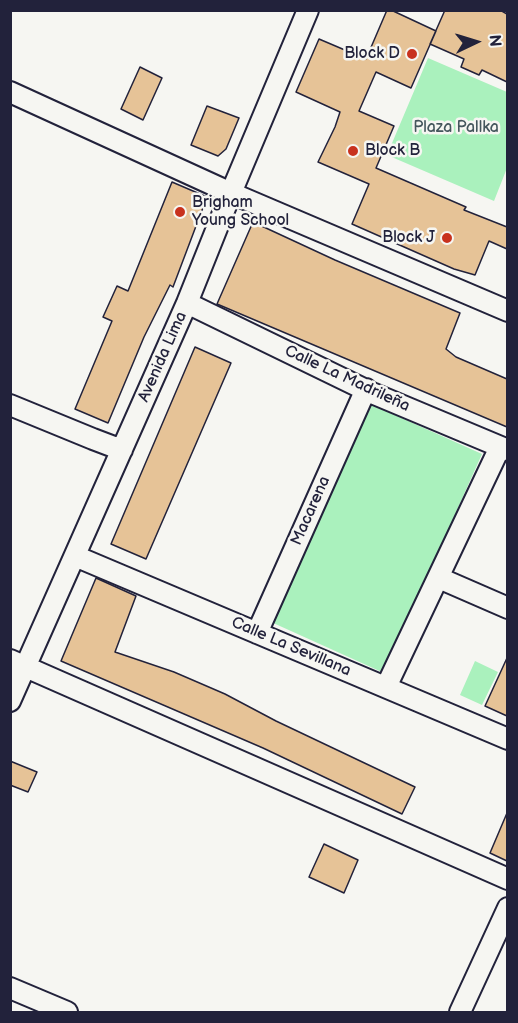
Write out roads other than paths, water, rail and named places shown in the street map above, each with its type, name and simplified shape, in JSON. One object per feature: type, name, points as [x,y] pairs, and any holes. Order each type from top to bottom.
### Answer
[{"type":"street","name":"Avenida Lima","points":[[10,701],[18,663],[75,556],[187,303],[308,10]]},
{"type":"street","points":[[10,92],[231,193],[507,311]]},
{"type":"street","name":"Calle La Madrileña","points":[[187,303],[366,389],[504,449]]},
{"type":"street","name":"Macarena","points":[[256,633],[366,389]]},
{"type":"street","points":[[10,405],[122,450]]},
{"type":"street","points":[[386,687],[504,449]]},
{"type":"street","name":"Calle La Sevillana","points":[[75,556],[507,739]]},
{"type":"street","points":[[439,578],[507,608]]},
{"type":"street","points":[[18,663],[507,879]]},
{"type":"street","points":[[466,1011],[507,908]]},
{"type":"street","points":[[10,988],[67,1012]]},
{"type":"place","name":"Block D","points":[[412,54]]},
{"type":"place","name":"Block B","points":[[353,151]]},
{"type":"place","name":"Brigham Young School","points":[[180,212]]},
{"type":"place","name":"Block J","points":[[447,238]]},
{"type":"park label","name":"Plaza Pallka","points":[[456,128]]}]
